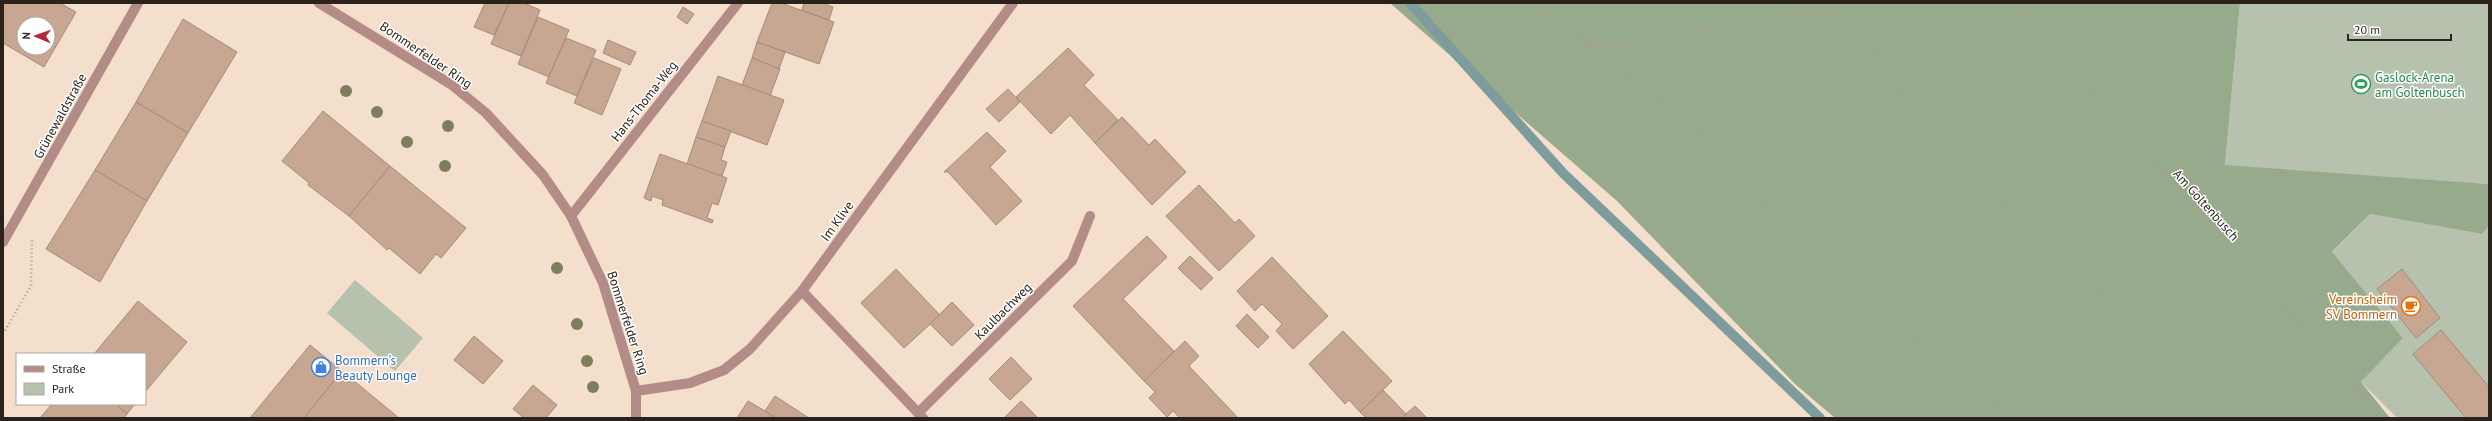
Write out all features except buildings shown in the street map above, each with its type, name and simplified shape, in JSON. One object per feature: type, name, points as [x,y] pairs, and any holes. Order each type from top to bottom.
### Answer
[{"type":"street","name":"Grünewaldstraße","points":[[3,242],[138,3]]},
{"type":"street","name":"Bommerfelder Ring","points":[[319,3],[452,85],[486,113],[543,175],[571,216],[603,283],[636,391],[636,418]]},
{"type":"street","name":"Hans-Thoma-Weg","points":[[571,216],[738,3]]},
{"type":"street","name":"Im Klive","points":[[636,391],[690,383],[724,370],[750,349],[802,291],[1013,3]]},
{"type":"street","name":"Kaulbachweg","points":[[802,291],[920,415],[1072,261],[1090,216]]},
{"type":"path","points":[[1537,3],[1706,137],[1830,277],[1964,373],[2009,418]]},
{"type":"path","name":"Am Goltenbusch","points":[[2017,3],[2127,130],[2383,418]]},
{"type":"path","points":[[1588,43],[1624,47],[1752,20],[1829,8],[1875,51],[1945,166],[2052,237],[2146,345],[2202,418]]},
{"type":"path","points":[[3,334],[31,286],[32,234]]},
{"type":"green space","points":[[1390,3],[2240,3],[2225,165],[2489,184],[2489,226],[2482,234],[2370,214],[2332,252],[2403,338],[2361,382],[2390,418],[1835,418],[1795,384],[1617,201]]},
{"type":"green space","name":"Gaslock-Arena am Goltenbusch","points":[[2240,3],[2489,3],[2489,184],[2225,166]]},
{"type":"green space","points":[[2370,214],[2482,234],[2489,226],[2489,418],[2397,418],[2361,382],[2403,338],[2332,253]]},
{"type":"green space","points":[[355,280],[423,338],[395,371],[327,313]]},
{"type":"waterway","points":[[1410,3],[1563,173],[1820,418]]},
{"type":"place","name":"Gaslock-Arena am Goltenbusch","points":[[2361,84]]},
{"type":"place","name":"Vereinsheim SV Bommern","points":[[2411,306]]},
{"type":"place","name":"Bommern’s Beauty Lounge","points":[[321,367]]}]
